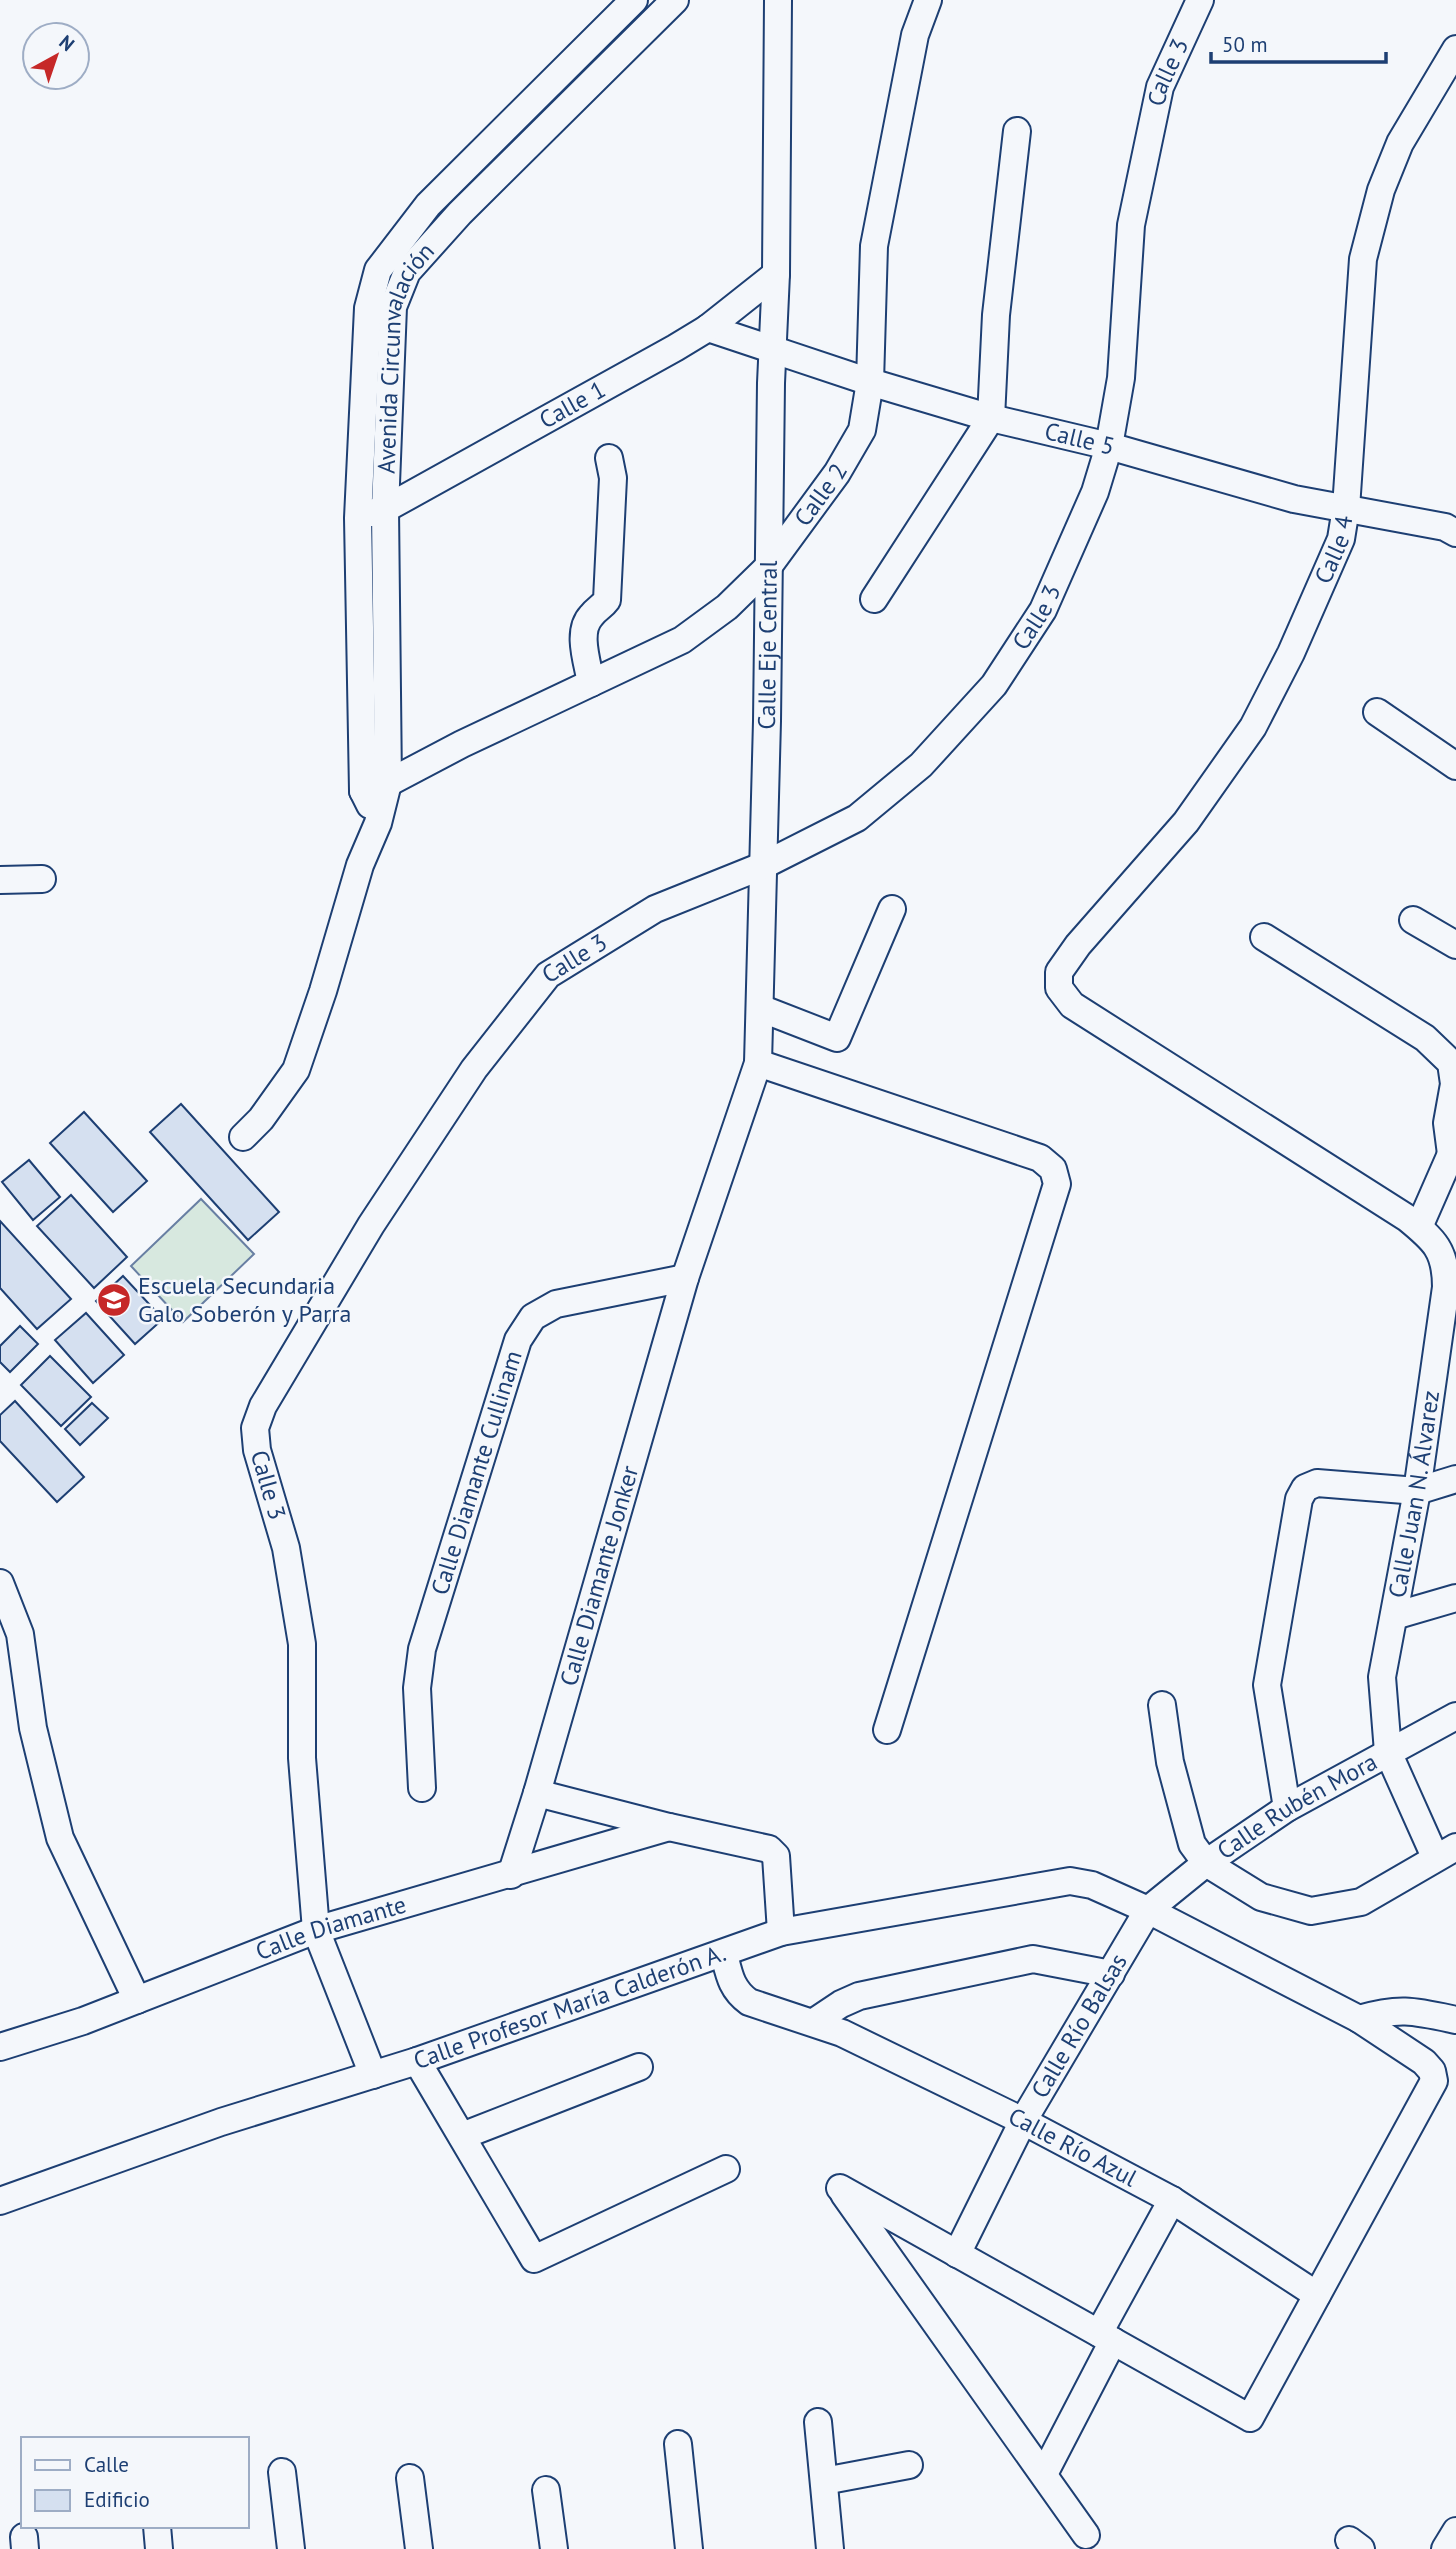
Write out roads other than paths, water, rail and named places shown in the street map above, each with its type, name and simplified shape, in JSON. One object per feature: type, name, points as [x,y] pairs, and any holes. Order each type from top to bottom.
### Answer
[{"type":"street","name":"Avenida Circunvalación","points":[[243,1137],[261,1119],[296,1070],[360,865],[378,822],[358,518],[368,308],[378,270],[428,205],[634,0]]},
{"type":"street","name":"Avenida Circunvalación","points":[[375,787],[393,307],[407,272],[460,213],[675,0]]},
{"type":"street","name":"Calle Eje Central","points":[[685,1278],[758,1063],[776,274],[778,0]]},
{"type":"street","name":"Calle 2","points":[[375,787],[682,640],[727,607],[768,567],[837,473],[862,430],[870,382],[874,246],[915,35],[928,0]]},
{"type":"street","name":"Calle 3","points":[[373,2075],[316,1930],[302,1758],[302,1644],[286,1548],[257,1450],[254,1428],[371,1225],[474,1069],[548,975],[655,909],[762,866],[857,818],[921,765],[994,685],[1043,610],[1095,492],[1109,446],[1121,378],[1131,225],[1160,87],[1200,0]]},
{"type":"street","name":"Calle 4","points":[[1059,988],[1059,972],[1078,945],[1186,822],[1253,727],[1291,653],[1340,539],[1346,508],[1363,259],[1381,190],[1400,143],[1456,49]]},
{"type":"street","points":[[874,598],[990,418],[996,315],[1017,131]]},
{"type":"street","name":"Calle 1","points":[[358,518],[385,509],[708,328],[776,274]]},
{"type":"street","name":"Calle 5","points":[[708,328],[870,382],[990,418],[1109,446],[1294,499],[1445,527],[1456,533]]},
{"type":"street","points":[[591,683],[584,643],[586,625],[591,615],[601,609],[607,600],[613,478],[609,458]]},
{"type":"street","points":[[1377,712],[1456,766]]},
{"type":"street","points":[[0,880],[42,879]]},
{"type":"street","points":[[760,1007],[837,1038],[892,909]]},
{"type":"street","points":[[1413,920],[1456,944]]},
{"type":"street","points":[[1264,937],[1425,1038],[1451,1063],[1454,1084],[1447,1123],[1454,1152],[1419,1227]]},
{"type":"street","name":"Calle Juan N. Álvarez","points":[[1059,988],[1072,1005],[1407,1218],[1419,1227],[1451,1264],[1446,1287],[1446,1355],[1382,1677],[1388,1752],[1446,1852]]},
{"type":"street","points":[[758,1063],[1040,1158],[1053,1169],[1057,1184],[887,1730]]},
{"type":"street","name":"Calle Diamante Cullinam","points":[[422,1788],[417,1688],[422,1649],[518,1340],[533,1317],[556,1304],[685,1278]]},
{"type":"street","name":"Calle Diamante Jonker","points":[[511,1875],[685,1278]]},
{"type":"street","points":[[1287,1808],[1267,1685],[1299,1499],[1305,1488],[1317,1483],[1418,1491],[1456,1479]]},
{"type":"street","points":[[0,1583],[20,1634],[33,1728],[60,1838],[137,2000]]},
{"type":"street","points":[[1394,1616],[1456,1598]]},
{"type":"street","points":[[1162,1705],[1170,1762],[1192,1844],[1206,1863],[1261,1897],[1311,1910],[1361,1902],[1446,1852]]},
{"type":"street","name":"Calle Rubén Mora","points":[[1148,1910],[1206,1863],[1287,1808],[1456,1716]]},
{"type":"street","points":[[537,1793],[769,1849],[776,1856],[781,1931]]},
{"type":"street","name":"Calle Diamante","points":[[0,2047],[83,2021],[316,1930],[669,1827]]},
{"type":"street","name":"Calle Profesor María Calderón A.","points":[[0,2201],[221,2122],[417,2061],[724,1954],[781,1931],[1070,1881],[1092,1885],[1148,1910],[1359,2020],[1424,2062],[1432,2071],[1434,2081],[1317,2295]]},
{"type":"street","name":"Calle Río Balsas","points":[[957,2253],[1023,2122],[1148,1910]]},
{"type":"street","name":"Calle Río Azul","points":[[724,1954],[736,1992],[749,2002],[842,2033],[1023,2122],[1172,2200],[1317,2295]]},
{"type":"street","points":[[814,2022],[859,1996],[1033,1959],[1111,1974]]},
{"type":"street","points":[[1359,2020],[1385,2012],[1404,2010],[1456,2020]]},
{"type":"street","points":[[417,2061],[534,2259],[726,2169]]},
{"type":"street","points":[[462,2136],[639,2067]]},
{"type":"street","points":[[1086,2535],[840,2188],[1250,2418],[1317,2295]]},
{"type":"street","points":[[1044,2474],[1172,2200]]},
{"type":"street","points":[[818,2422],[830,2549]]},
{"type":"street","points":[[678,2444],[690,2549]]},
{"type":"street","points":[[824,2481],[909,2465]]},
{"type":"street","points":[[282,2472],[291,2549]]},
{"type":"street","points":[[410,2478],[419,2549]]},
{"type":"street","points":[[546,2490],[554,2549]]},
{"type":"street","points":[[158,2528],[159,2549]]},
{"type":"place","name":"Escuela Secundaria Galo Soberón y Parra","points":[[114,1300]]}]
